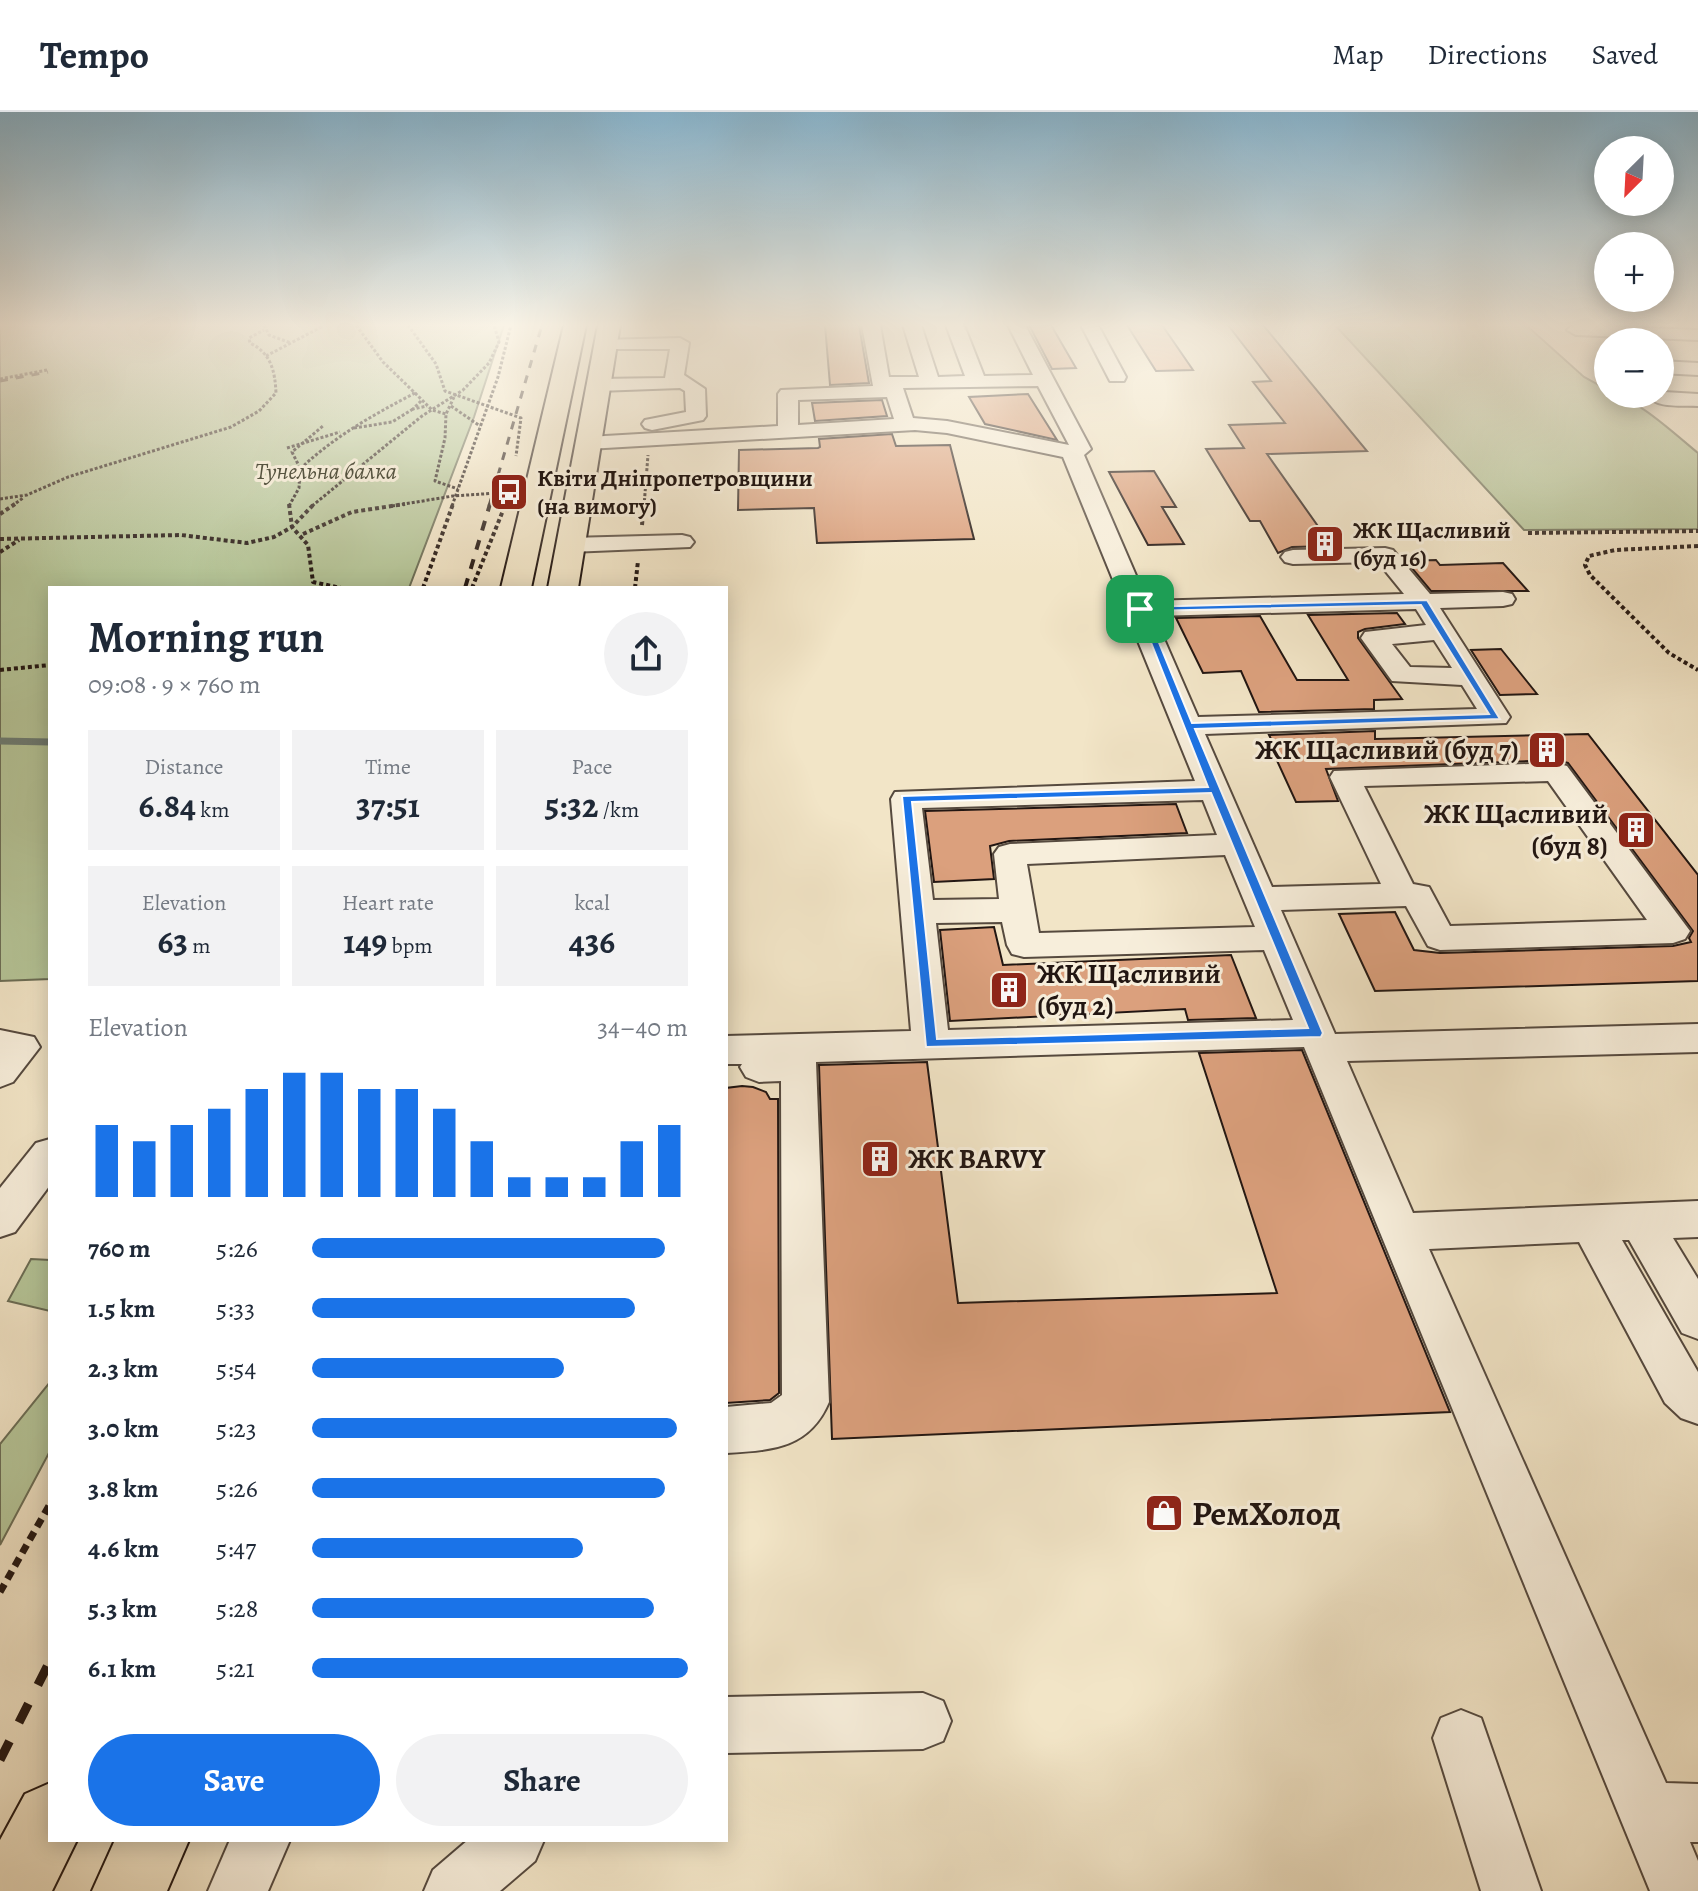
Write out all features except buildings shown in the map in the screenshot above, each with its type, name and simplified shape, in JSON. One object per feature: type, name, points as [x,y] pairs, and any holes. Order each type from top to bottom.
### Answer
[{"type":"main road","points":[[516,586],[556,408]]},
{"type":"main road","points":[[563,586],[594,408]]},
{"type":"main road","points":[[13,1891],[48,1823]]},
{"type":"main road","points":[[129,1891],[152,1842]]},
{"type":"street","points":[[638,441],[652,424],[696,416],[696,408]]},
{"type":"street","points":[[788,408],[788,431]]},
{"type":"street","points":[[900,408],[905,424]]},
{"type":"street","points":[[588,443],[788,431],[872,420],[947,427],[1072,452],[1081,449],[1060,408]]},
{"type":"street","points":[[671,439],[686,447],[715,447]]},
{"type":"street","points":[[1072,452],[1400,1232],[1674,1813],[1680,1891]]},
{"type":"street","points":[[570,545],[682,542]]},
{"type":"street","points":[[1189,726],[1496,717],[1424,602],[1385,555],[1293,557]]},
{"type":"street","points":[[1140,609],[1503,599]]},
{"type":"street","points":[[1442,631],[1374,638],[1402,675],[1471,677]]},
{"type":"street","points":[[1259,899],[1417,895],[1440,938],[1673,931],[1556,772],[1345,777],[1402,895]]},
{"type":"street","points":[[931,1044],[906,799],[1215,790]]},
{"type":"street","points":[[1237,844],[1010,854],[1024,945],[1276,938]]},
{"type":"street","points":[[918,912],[1017,910]]},
{"type":"street","points":[[728,1050],[931,1044],[1698,1038]]},
{"type":"street","points":[[0,1044],[21,1047],[0,1072]]},
{"type":"street","points":[[728,1067],[800,1066],[806,1402],[796,1417],[781,1425],[728,1430]]},
{"type":"street","points":[[0,1219],[48,1158]]},
{"type":"street","points":[[1400,1232],[1698,1219]]},
{"type":"street","points":[[1640,1221],[1698,1319]]},
{"type":"street","points":[[1590,1223],[1681,1387],[1698,1402]]},
{"type":"street","points":[[728,1725],[923,1721]]},
{"type":"street","points":[[1461,1738],[1511,1891]]},
{"type":"street","points":[[238,1891],[259,1842]]},
{"type":"street","points":[[454,1891],[512,1842]]},
{"type":"path","points":[[0,514],[27,495],[68,477],[231,427],[262,408]]},
{"type":"path","points":[[300,469],[348,429],[387,408]]},
{"type":"path","points":[[287,448],[348,429],[392,422],[418,408]]},
{"type":"path","points":[[430,408],[446,414]]},
{"type":"path","points":[[0,539],[181,535],[247,543],[274,537],[292,527],[316,501],[435,408]]},
{"type":"path","points":[[450,408],[442,431],[444,444],[437,457],[435,481],[458,489]]},
{"type":"path","points":[[454,408],[480,426]]},
{"type":"path","points":[[424,586],[487,408]]},
{"type":"path","points":[[490,408],[521,418],[515,462]]},
{"type":"path","points":[[292,527],[289,503],[299,488],[300,469],[292,452],[323,426]]},
{"type":"path","points":[[638,441],[641,534]]},
{"type":"path","points":[[303,534],[352,512],[453,496],[512,492],[473,586]]},
{"type":"path","points":[[0,499],[27,495]]},
{"type":"path","points":[[292,527],[303,534],[311,550],[307,567],[313,585]]},
{"type":"path","points":[[1528,533],[1698,531]]},
{"type":"path","points":[[0,552],[20,539]]},
{"type":"path","points":[[1698,546],[1615,550],[1589,556],[1585,565],[1590,575],[1669,653],[1698,670]]},
{"type":"path","points":[[635,586],[639,554]]},
{"type":"path","points":[[0,670],[48,665]]},
{"type":"path","points":[[0,1592],[48,1508]]},
{"type":"green space","name":"Тунельна балка","points":[[0,408],[477,408],[410,586],[48,586],[48,979],[0,981]]},
{"type":"green space","points":[[1412,408],[1642,408],[1698,453],[1698,529],[1524,530]]},
{"type":"green space","points":[[31,1259],[48,1260],[48,1311],[8,1301]]},
{"type":"green space","points":[[48,1384],[48,1455],[0,1545],[0,1444]]},
{"type":"waterway","points":[[0,741],[48,742]]},
{"type":"railway","points":[[489,506],[518,408]]},
{"type":"railway","points":[[466,586],[490,504]]},
{"type":"railway","points":[[0,1760],[48,1665]]},
{"type":"place","name":"Квіти Дніпропетровщини (на вимогу)","points":[[509,492]]},
{"type":"place","name":"ЖК Щасливий (буд 16)","points":[[1325,544]]},
{"type":"place","name":"ЖК Щасливий (буд 7)","points":[[1547,750]]},
{"type":"place","name":"ЖК Щасливий (буд 8)","points":[[1636,830]]},
{"type":"place","name":"ЖК Щасливий (буд 2)","points":[[1009,990]]},
{"type":"place","name":"ЖК BARVY","points":[[880,1159]]},
{"type":"place","name":"РемХолод","points":[[1164,1513]]},
{"type":"route","points":[[1140,609],[1189,726],[1215,790],[906,799],[931,1044],[1317,1033],[1189,726],[1496,717],[1424,602],[1140,609]]}]
